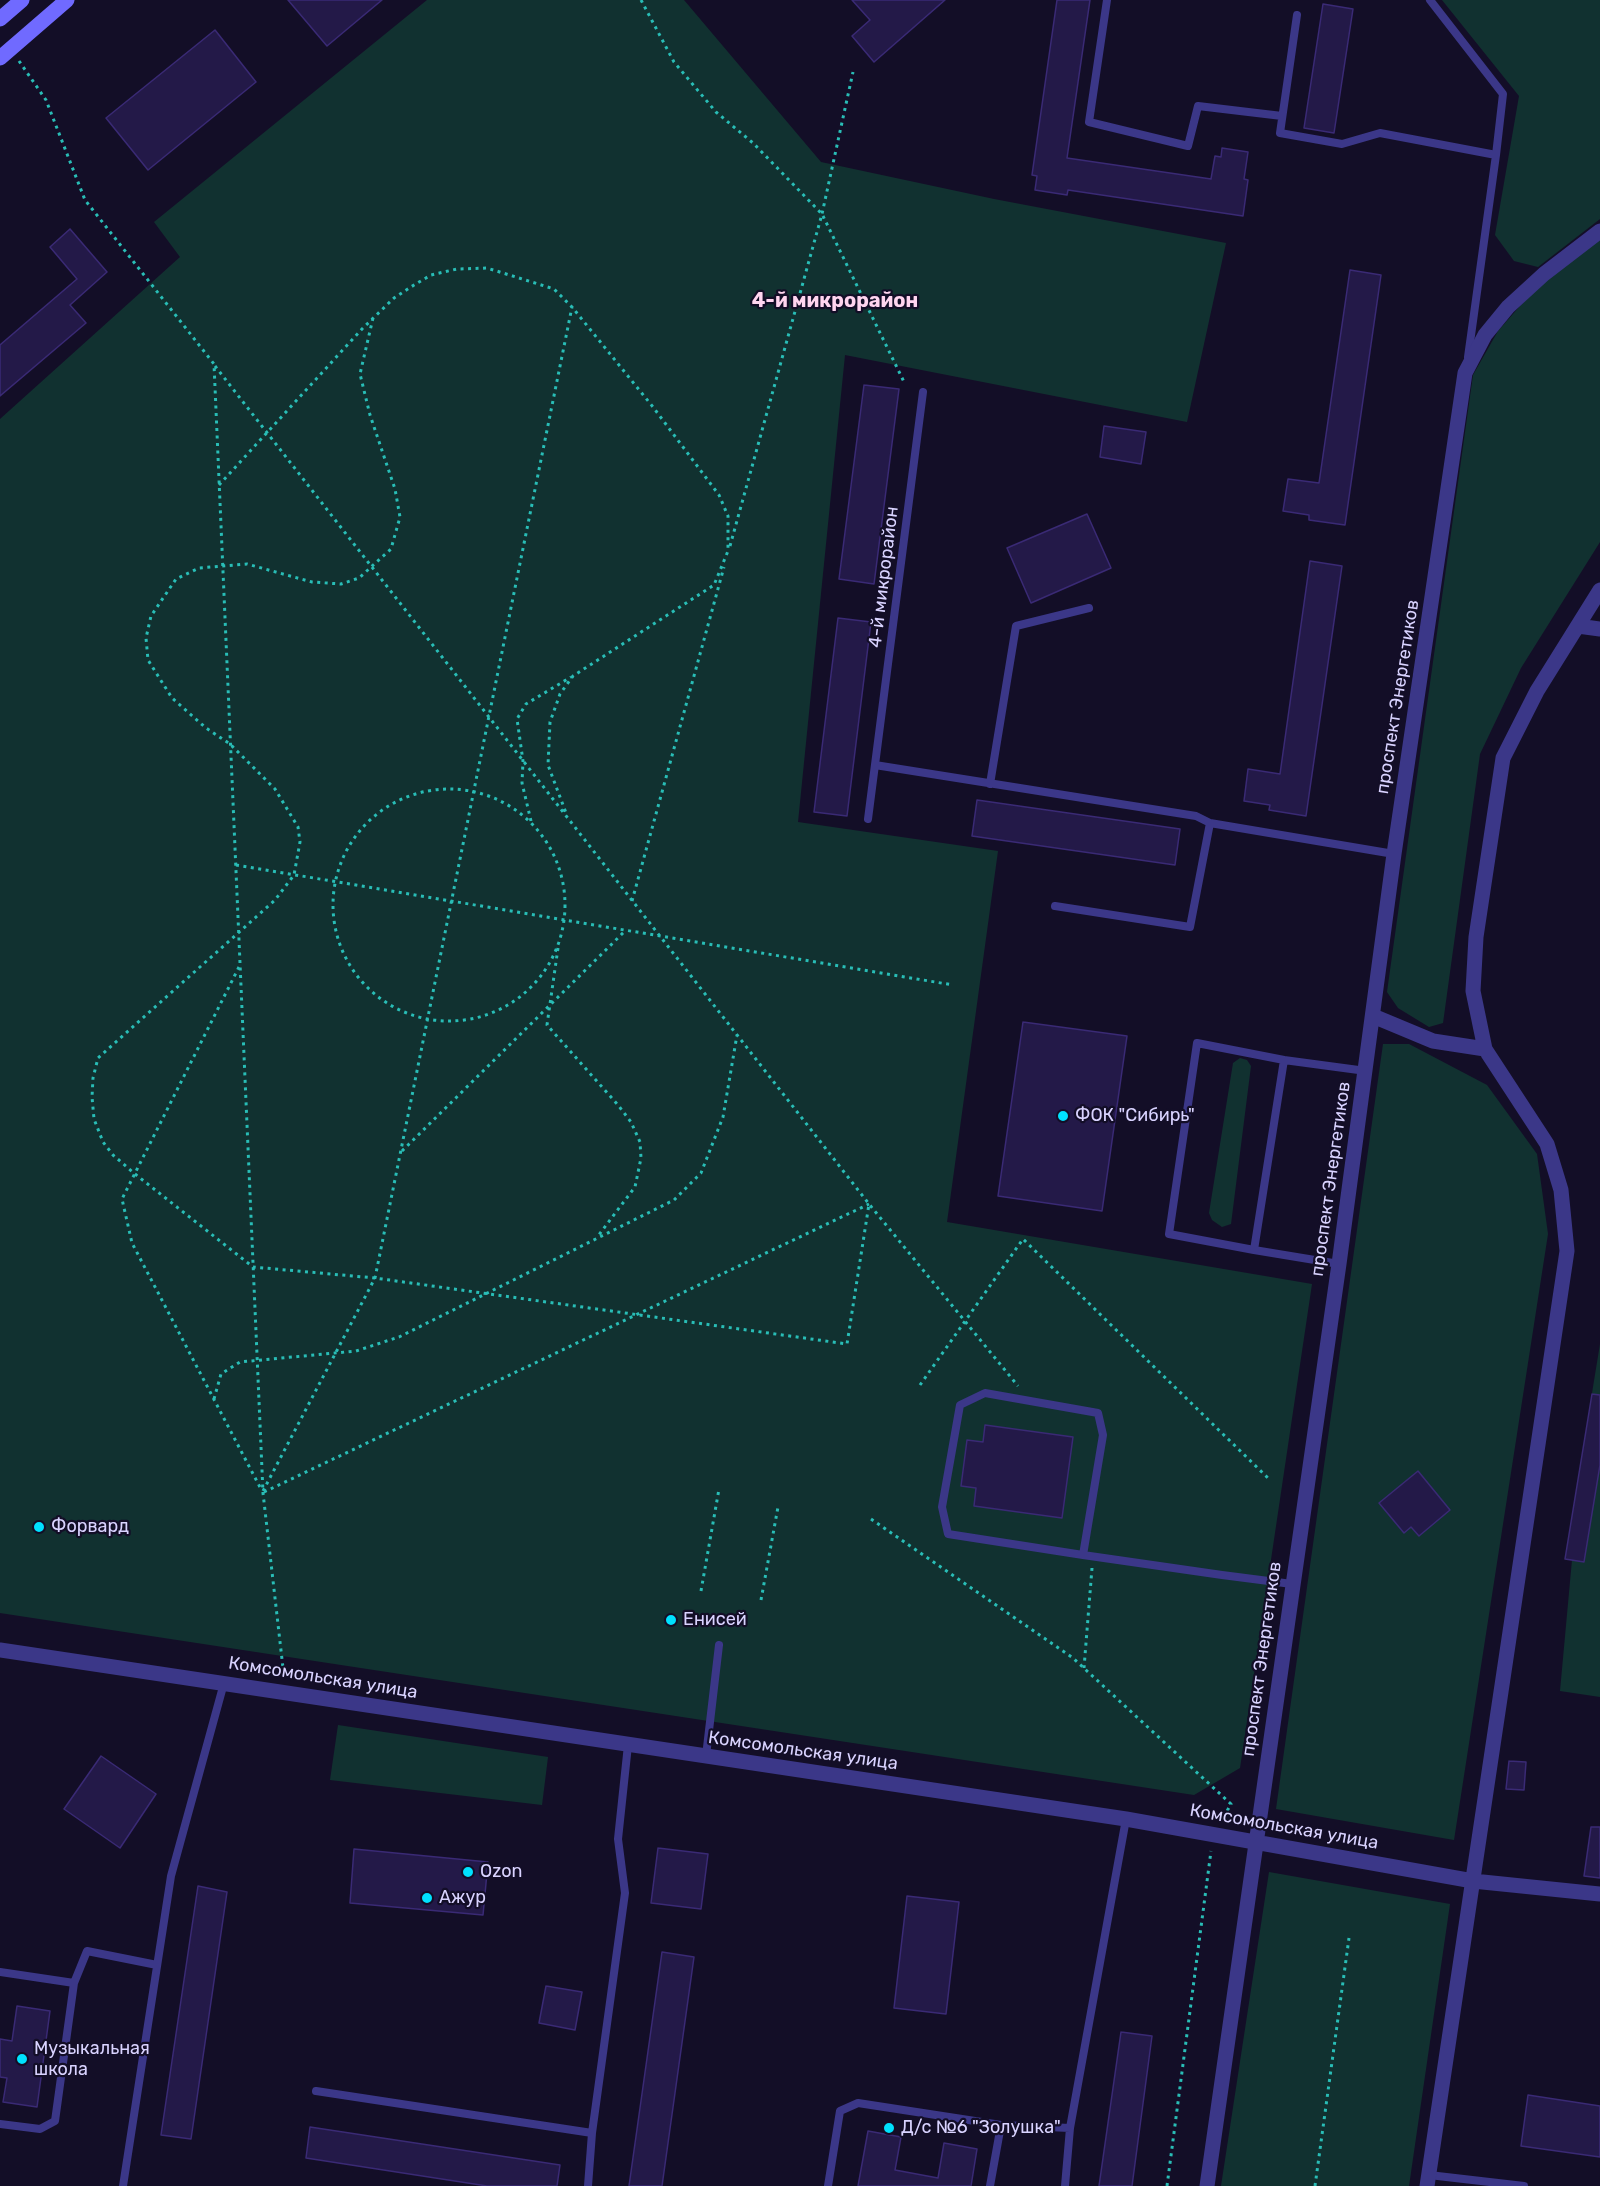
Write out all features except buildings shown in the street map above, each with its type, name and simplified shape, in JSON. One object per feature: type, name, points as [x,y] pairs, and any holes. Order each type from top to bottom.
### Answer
[{"type":"main road","points":[[0,19],[22,0]]},
{"type":"main road","points":[[0,58],[67,0]]},
{"type":"street","name":"проспект Энергетиков","points":[[1207,2186],[1339,1264],[1394,855],[1466,374],[1485,335],[1508,307],[1544,274],[1600,231]]},
{"type":"street","points":[[1428,2180],[1567,1251],[1561,1190],[1547,1144],[1485,1049],[1473,991],[1476,937],[1503,758],[1537,691],[1600,590]]},
{"type":"street","points":[[1578,626],[1600,629]]},
{"type":"street","points":[[1373,1016],[1433,1041],[1485,1049]]},
{"type":"street","name":"Комсомольская улица","points":[[0,1650],[1126,1819],[1255,1840],[1473,1881],[1600,1894]]},
{"type":"lane","points":[[1107,0],[1089,122],[1188,146],[1198,106],[1282,116]]},
{"type":"lane","points":[[1430,0],[1503,94],[1466,374]]},
{"type":"lane","points":[[1297,15],[1280,133],[1342,144],[1380,133],[1496,155]]},
{"type":"lane","name":"4-й микрорайон","points":[[868,819],[924,392]]},
{"type":"lane","points":[[990,784],[1016,626],[1089,608]]},
{"type":"lane","points":[[875,765],[1196,816],[1210,823],[1394,855]]},
{"type":"lane","points":[[1055,906],[1190,927],[1210,823]]},
{"type":"lane","points":[[1339,1264],[1169,1234],[1197,1043],[1284,1060],[1366,1071]]},
{"type":"lane","points":[[1254,1250],[1284,1060]]},
{"type":"lane","points":[[1083,1555],[1103,1435],[1098,1413],[985,1393],[960,1405],[942,1507],[948,1534],[1083,1555],[1292,1584]]},
{"type":"lane","points":[[706,1756],[719,1646]]},
{"type":"lane","points":[[123,2186],[171,1876],[224,1683]]},
{"type":"lane","points":[[588,2186],[592,2133],[625,1893],[618,1839],[628,1745]]},
{"type":"lane","points":[[1065,2186],[1070,2128],[1126,1819]]},
{"type":"lane","points":[[0,2124],[40,2129],[55,2121],[74,1983],[87,1951],[157,1965]]},
{"type":"lane","points":[[0,1972],[74,1983]]},
{"type":"lane","points":[[316,2091],[592,2133]]},
{"type":"lane","points":[[828,2186],[840,2110],[858,2103],[1001,2125],[1070,2128]]},
{"type":"lane","points":[[990,2186],[1001,2125]]},
{"type":"lane","points":[[1428,2180],[1524,2186]]},
{"type":"path","points":[[641,0],[674,62],[716,112],[753,144],[822,214],[905,384]]},
{"type":"path","points":[[18,59],[46,100],[85,200],[869,1204],[1024,1392]]},
{"type":"path","points":[[632,901],[822,214],[853,72]]},
{"type":"path","points":[[219,485],[373,318],[394,298],[430,275],[457,269],[487,268],[525,278],[554,289],[572,307],[653,407],[719,495],[728,516],[728,551],[714,585],[526,704],[518,719],[525,804],[532,825]]},
{"type":"path","points":[[263,1493],[375,1278],[572,307]]},
{"type":"path","points":[[373,318],[360,374],[370,415],[395,489],[400,517],[391,549],[359,578],[341,584],[312,582],[247,564],[199,568],[176,579],[151,616],[146,638],[148,660],[172,698],[206,728],[230,744],[275,789],[298,827],[300,842],[294,875],[275,900],[98,1058],[93,1078],[94,1119],[108,1148],[135,1174],[253,1267],[375,1278],[847,1344],[869,1204]]},
{"type":"path","points":[[214,364],[263,1493],[283,1668]]},
{"type":"path","points":[[567,817],[548,765],[548,745],[550,722],[560,694],[573,676]]},
{"type":"path","points":[[559,944],[542,975],[517,1000],[486,1016],[452,1022],[414,1016],[380,999],[353,972],[337,938],[332,900],[340,862],[359,830],[388,805],[423,790],[461,789],[495,797],[525,816],[548,843],[562,875],[566,910],[548,1007],[547,1025],[618,1105],[631,1122],[640,1142],[640,1166],[635,1187],[597,1237]]},
{"type":"path","points":[[236,865],[953,985]]},
{"type":"path","points":[[400,1152],[626,930]]},
{"type":"path","points":[[240,966],[122,1199],[132,1243],[263,1493]]},
{"type":"path","points":[[214,1399],[221,1374],[240,1362],[356,1351],[399,1337],[674,1200],[701,1173],[723,1117],[737,1035]]},
{"type":"path","points":[[263,1493],[869,1204]]},
{"type":"path","points":[[920,1385],[1023,1239],[1269,1479]]},
{"type":"path","points":[[701,1591],[719,1489]]},
{"type":"path","points":[[761,1600],[778,1507]]},
{"type":"path","points":[[1084,1668],[1092,1568]]},
{"type":"path","points":[[1315,2186],[1349,1938]]},
{"type":"green space","points":[[427,0],[684,0],[821,162],[994,199],[1226,243],[1187,422],[845,355],[798,822],[998,851],[947,1222],[1312,1284],[1240,1768],[1194,1795],[0,1613],[0,419],[180,257],[154,222]]},
{"type":"green space","points":[[1442,0],[1600,0],[1600,219],[1538,267],[1514,261],[1495,235],[1519,96]]},
{"type":"green space","points":[[1600,237],[1600,542],[1521,668],[1480,754],[1443,1023],[1429,1027],[1398,1008],[1387,992],[1473,375],[1498,331],[1520,306],[1545,281]]},
{"type":"green space","points":[[1383,1044],[1409,1044],[1487,1085],[1537,1154],[1548,1234],[1454,1840],[1276,1809]]},
{"type":"green space","points":[[1240,1058],[1247,1060],[1251,1066],[1231,1224],[1222,1227],[1212,1220],[1209,1213],[1233,1063]]},
{"type":"green space","points":[[1600,1344],[1600,1697],[1560,1691],[1572,1560],[1565,1559]]},
{"type":"green space","points":[[338,1725],[548,1757],[542,1805],[330,1780]]},
{"type":"green space","points":[[1269,1872],[1450,1904],[1409,2186],[1221,2186]]},
{"type":"place","name":"ФОК \"Сибирь\"","points":[[1063,1116]]},
{"type":"place","name":"Форвард","points":[[39,1527]]},
{"type":"place","name":"Енисей","points":[[671,1620]]},
{"type":"place","name":"Ozon","points":[[468,1872]]},
{"type":"place","name":"Ажур","points":[[427,1898]]},
{"type":"place","name":"Музыкальная школа","points":[[22,2059]]},
{"type":"place","name":"Д/с №6 \"Золушка\"","points":[[889,2128]]},
{"type":"district","name":"4-й микрорайон","points":[[835,301]]}]
